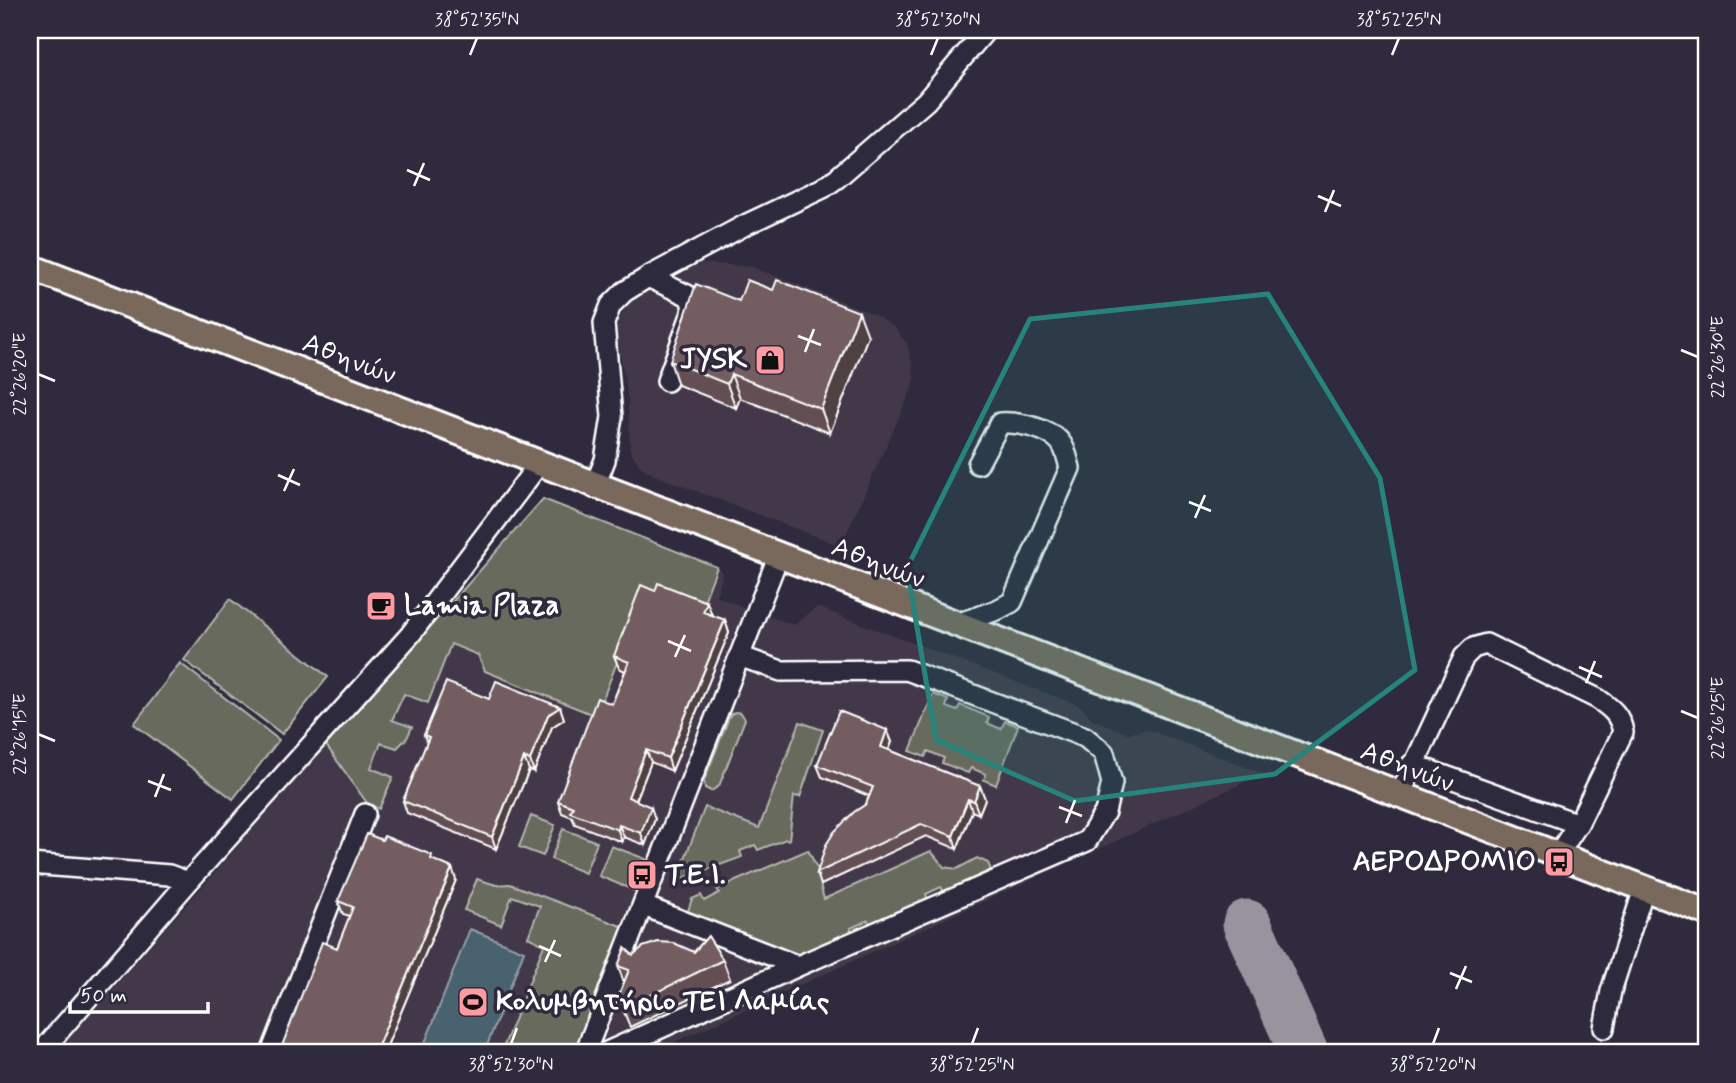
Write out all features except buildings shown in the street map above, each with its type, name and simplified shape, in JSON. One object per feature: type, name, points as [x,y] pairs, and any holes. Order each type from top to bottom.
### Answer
[{"type":"main road","name":"Αθηνών","points":[[30,267],[594,488],[1706,912]]},
{"type":"street","points":[[594,488],[605,460],[612,417],[604,323],[611,305],[624,292],[649,277],[747,224],[823,188],[837,178],[926,101],[986,30]]},
{"type":"street","points":[[649,277],[687,295],[693,310],[667,381]]},
{"type":"street","points":[[954,625],[1012,602],[1070,468],[1065,450],[1056,438],[1014,422],[1000,424],[978,464]]},
{"type":"street","points":[[48,1044],[188,882],[418,625],[538,464]]},
{"type":"street","points":[[585,1053],[778,557]]},
{"type":"street","points":[[1399,797],[1412,764],[1464,657],[1473,648],[1486,644],[1598,699],[1620,719],[1623,732],[1578,824],[1557,856]]},
{"type":"street","points":[[604,1053],[1087,841],[1105,812],[1112,783],[1104,753],[1085,737],[906,670],[780,671],[739,656]]},
{"type":"street","points":[[1412,764],[1578,824]]},
{"type":"street","points":[[271,1053],[365,814]]},
{"type":"street","points":[[30,863],[169,875],[188,882]]},
{"type":"street","points":[[1604,1028],[1611,991],[1644,889]]},
{"type":"street","points":[[644,906],[798,966]]},
{"type":"highlighted area","points":[[1268,294],[1380,478],[1415,670],[1275,774],[1075,801],[936,740],[907,568],[1030,319]]},
{"type":"shaded area","points":[[700,263],[752,267],[858,308],[895,328],[907,344],[913,366],[914,384],[841,546],[654,475],[639,465],[630,450],[628,398],[616,330],[619,319],[630,302]]},
{"type":"shaded area","points":[[543,499],[717,567],[722,578],[716,596],[756,612],[794,625],[817,607],[1080,706],[1092,719],[1128,734],[1147,729],[1263,774],[651,1053],[56,1053]]},
{"type":"green space","points":[[543,499],[717,567],[701,609],[646,588],[596,716],[485,671],[478,655],[451,644],[428,703],[404,694],[392,720],[412,727],[407,738],[397,748],[381,743],[371,768],[393,777],[379,809],[367,803],[326,745]]},
{"type":"green space","points":[[230,599],[328,677],[282,734],[184,660]]},
{"type":"green space","points":[[180,663],[279,740],[233,799],[134,724]]},
{"type":"green space","points":[[933,694],[948,700],[946,707],[957,711],[960,705],[989,717],[987,723],[1001,729],[1005,721],[1018,726],[996,785],[984,780],[986,774],[971,768],[968,773],[942,763],[944,758],[928,751],[925,757],[910,751]]},
{"type":"green space","points":[[741,713],[745,719],[719,786],[711,791],[705,788],[704,781],[730,715]]},
{"type":"green space","points":[[800,722],[823,730],[800,797],[794,796],[789,840],[758,850],[755,845],[740,851],[742,857],[676,881],[705,807],[759,828]]},
{"type":"green space","points":[[531,816],[555,825],[543,856],[519,847]]},
{"type":"green space","points":[[563,829],[597,842],[585,873],[551,859]]},
{"type":"green space","points":[[611,846],[646,859],[633,890],[599,876]]},
{"type":"green space","points":[[808,850],[820,874],[824,899],[931,851],[944,867],[957,869],[977,858],[988,863],[991,870],[944,892],[941,887],[926,894],[928,900],[871,926],[868,920],[851,928],[853,933],[796,957],[687,914],[692,899],[701,895],[704,901],[719,893],[717,889]]},
{"type":"green space","points":[[477,879],[496,885],[510,884],[624,927],[575,1053],[501,1053],[544,945],[528,937],[540,906],[512,896],[501,925],[464,910]]},
{"type":"water","name":"Κολυμβητήριο ΤΕΙ Λαμίας","points":[[470,929],[524,951],[484,1053],[421,1053]]},
{"type":"taxiway","points":[[1247,924],[1304,1053]]},
{"type":"place","name":"JYSK","points":[[770,360]]},
{"type":"place","name":"Lamia Plaza","points":[[381,606]]},
{"type":"place","name":"ΑΕΡΟΔΡΟΜΙΟ","points":[[1559,862]]},
{"type":"place","name":"Τ.Ε.Ι.","points":[[642,875]]},
{"type":"place","name":"Κολυμβητήριο ΤΕΙ Λαμίας","points":[[473,1002]]}]
